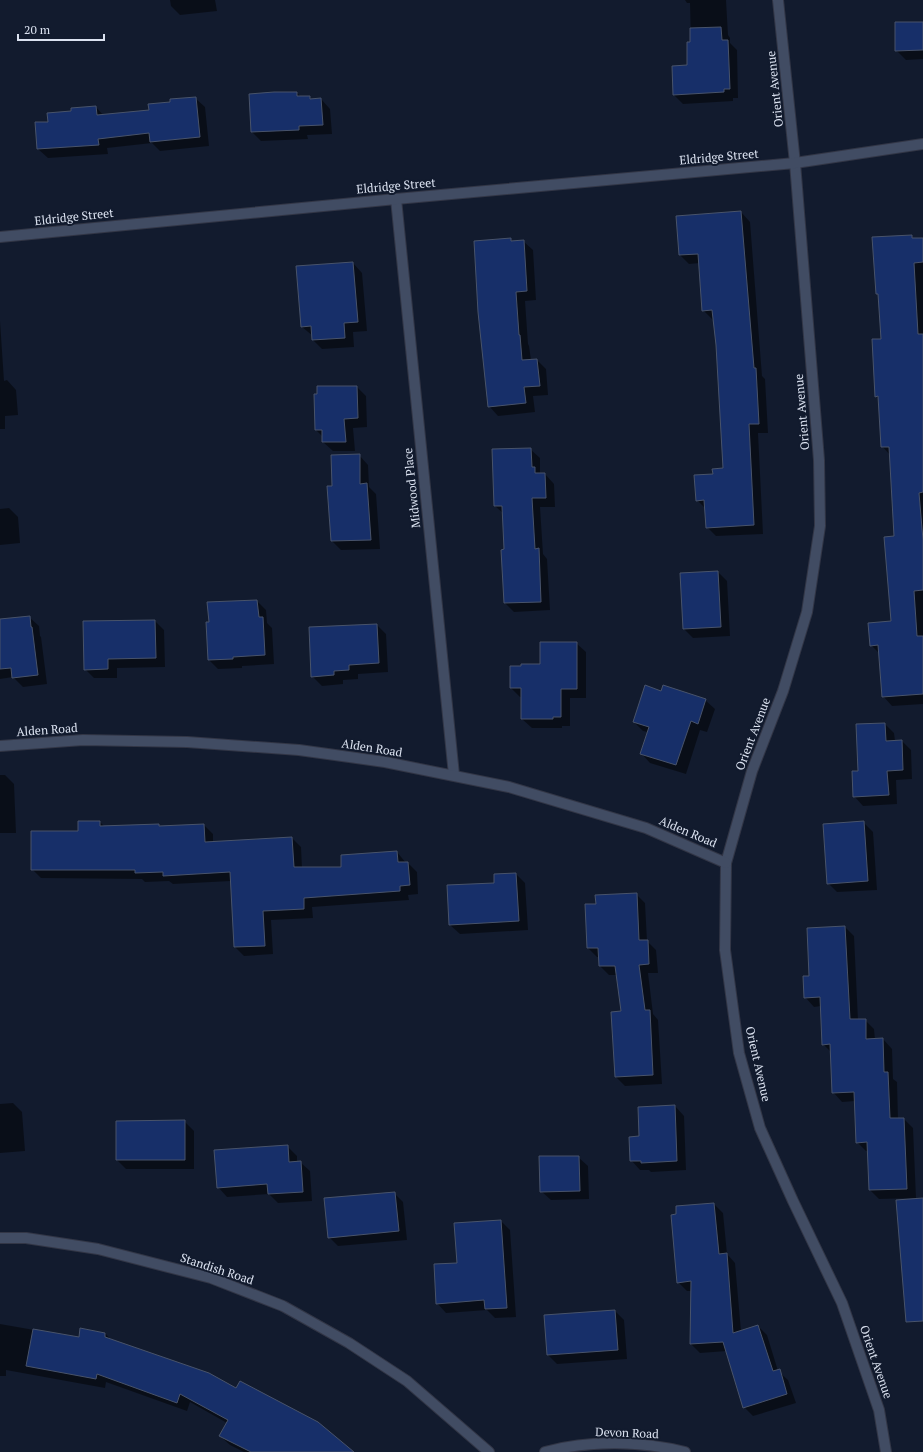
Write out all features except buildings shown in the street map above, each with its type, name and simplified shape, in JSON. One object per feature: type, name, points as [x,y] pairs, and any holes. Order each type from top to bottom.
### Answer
[{"type":"street","name":"Orient Avenue","points":[[778,0],[795,163],[819,460],[820,526],[807,612],[783,691],[752,771],[726,863],[725,950],[739,1053],[760,1128],[842,1303],[879,1410],[886,1452]]},
{"type":"street","name":"Eldridge Street","points":[[0,237],[795,163],[923,144]]},
{"type":"street","name":"Midwood Place","points":[[396,199],[454,775]]},
{"type":"street","name":"Alden Road","points":[[0,746],[83,740],[187,742],[299,750],[385,762],[509,787],[646,828],[726,863]]},
{"type":"street","name":"Standish Road","points":[[0,1238],[26,1238],[98,1249],[211,1278],[283,1306],[349,1343],[407,1381],[489,1452]]},
{"type":"street","name":"Devon Road","points":[[545,1452],[603,1443],[663,1446],[685,1452]]}]
